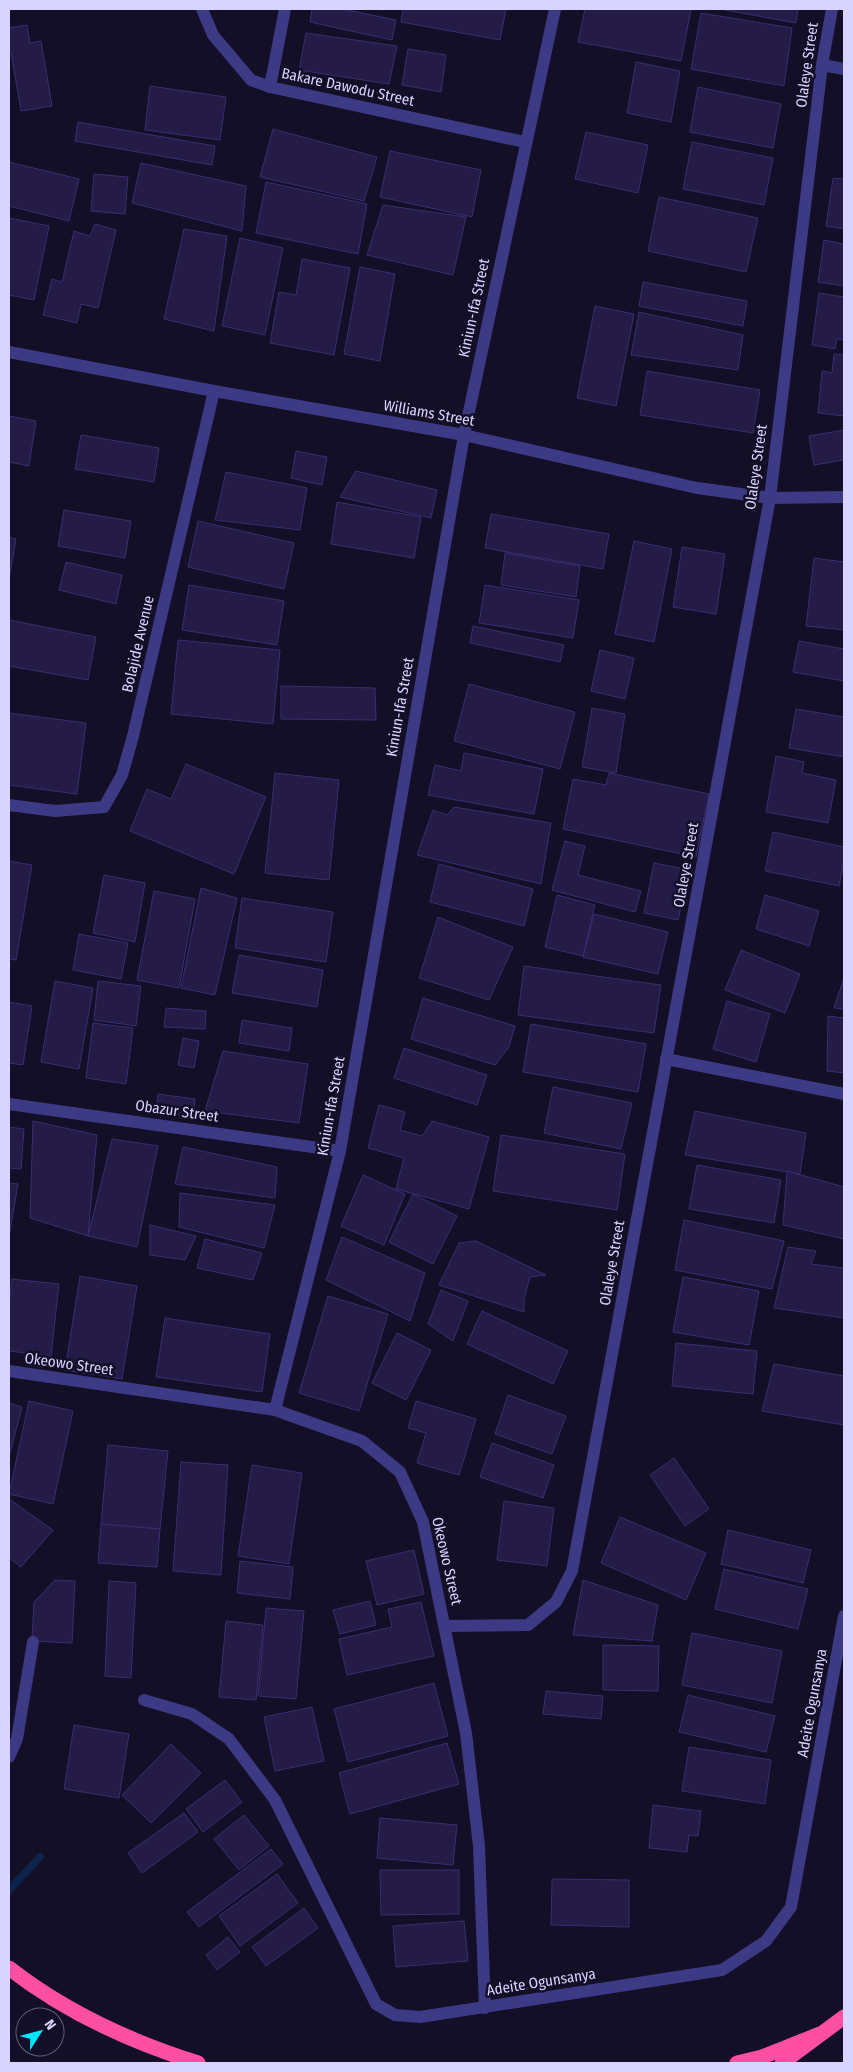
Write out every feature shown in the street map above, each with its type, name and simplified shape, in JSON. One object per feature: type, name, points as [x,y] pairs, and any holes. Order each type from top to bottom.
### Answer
[{"type":"highway","points":[[9,1968],[23,1979],[82,2015],[167,2053],[198,2063]]},
{"type":"highway","points":[[782,2063],[844,2017]]},
{"type":"highway","points":[[737,2063],[762,2057],[820,2034]]},
{"type":"street","name":"Bakare Dawodu Street","points":[[202,9],[213,35],[245,74],[251,80],[270,88],[525,142]]},
{"type":"street","points":[[270,88],[285,9]]},
{"type":"street","name":"Kiniun-Ifa Street","points":[[274,1410],[340,1151],[464,435],[525,142],[555,9]]},
{"type":"street","name":"Olaleye Street","points":[[445,1626],[528,1625],[556,1602],[572,1571],[770,498],[822,65],[832,9]]},
{"type":"street","points":[[822,65],[844,69]]},
{"type":"street","name":"Williams Street","points":[[9,352],[214,391],[464,435],[697,488],[770,498],[844,497]]},
{"type":"street","name":"Bolajide Avenue","points":[[9,805],[55,811],[104,807],[122,775],[133,736],[214,391]]},
{"type":"street","points":[[666,1060],[844,1094]]},
{"type":"street","name":"Obazur Street","points":[[9,1104],[340,1151]]},
{"type":"street","name":"Okeowo Street","points":[[9,1371],[274,1410],[362,1441],[400,1472],[424,1522],[466,1734],[479,1846],[485,2008]]},
{"type":"street","name":"Adeite Ogunsanya","points":[[144,1700],[192,1714],[229,1739],[275,1800],[376,2004],[395,2015],[420,2017],[722,1970],[766,1941],[791,1907],[844,1616]]},
{"type":"street","points":[[9,1757],[17,1739],[33,1642]]},
{"type":"building","points":[[312,9],[342,9],[396,20],[392,40],[310,22]]},
{"type":"building","points":[[403,9],[506,9],[500,40],[401,22]]},
{"type":"building","points":[[585,9],[691,9],[681,61],[578,42]]},
{"type":"building","points":[[720,9],[798,9],[796,23]]},
{"type":"building","points":[[701,13],[792,28],[784,86],[691,69]]},
{"type":"building","points":[[27,25],[30,43],[41,41],[52,106],[21,111],[11,52],[9,53],[9,28]]},
{"type":"building","points":[[306,33],[397,46],[389,84],[299,70]]},
{"type":"building","points":[[408,49],[446,55],[441,92],[402,85]]},
{"type":"building","points":[[636,62],[680,71],[671,122],[627,113]]},
{"type":"building","points":[[150,86],[226,97],[220,140],[145,130]]},
{"type":"building","points":[[698,87],[781,104],[773,148],[690,132]]},
{"type":"building","points":[[78,122],[215,146],[212,165],[75,141]]},
{"type":"building","points":[[273,129],[377,157],[364,201],[260,177]]},
{"type":"building","points":[[586,132],[648,145],[638,193],[575,179]]},
{"type":"building","points":[[692,142],[773,158],[764,205],[683,189]]},
{"type":"building","points":[[390,151],[481,170],[472,217],[380,197]]},
{"type":"building","points":[[9,162],[79,179],[69,221],[9,206]]},
{"type":"building","points":[[141,163],[246,186],[242,231],[132,203]]},
{"type":"building","points":[[94,174],[128,177],[125,214],[91,211]]},
{"type":"building","points":[[833,178],[844,179],[844,229],[826,226]]},
{"type":"building","points":[[266,182],[367,204],[358,254],[256,233]]},
{"type":"building","points":[[659,197],[758,218],[746,272],[648,251]]},
{"type":"building","points":[[383,205],[466,217],[453,275],[367,255]]},
{"type":"building","points":[[9,218],[49,226],[34,300],[9,295]]},
{"type":"building","points":[[95,224],[116,230],[98,308],[81,304],[77,323],[43,315],[52,279],[62,282],[74,231],[90,236]]},
{"type":"building","points":[[184,229],[227,236],[214,331],[164,319]]},
{"type":"building","points":[[240,238],[283,248],[265,335],[222,326]]},
{"type":"building","points":[[824,240],[844,244],[844,286],[818,282]]},
{"type":"building","points":[[302,259],[350,268],[334,355],[270,343],[279,292],[296,295]]},
{"type":"building","points":[[360,267],[395,274],[380,361],[344,354]]},
{"type":"building","points":[[643,282],[747,301],[743,326],[639,306]]},
{"type":"building","points":[[819,293],[844,297],[844,340],[837,339],[835,349],[812,345]]},
{"type":"building","points":[[595,306],[634,314],[616,406],[577,398]]},
{"type":"building","points":[[639,312],[743,335],[738,370],[631,355]]},
{"type":"building","points":[[834,354],[844,355],[844,416],[818,413],[822,371],[832,373]]},
{"type":"building","points":[[647,371],[760,390],[753,433],[640,415]]},
{"type":"building","points":[[9,416],[36,421],[29,466],[9,462]]},
{"type":"building","points":[[844,430],[844,460],[814,465],[809,436]]},
{"type":"building","points":[[81,435],[159,448],[154,482],[75,469]]},
{"type":"building","points":[[296,451],[327,457],[322,485],[291,478]]},
{"type":"building","points":[[356,471],[437,490],[431,518],[340,497]]},
{"type":"building","points":[[226,472],[307,488],[300,530],[215,520]]},
{"type":"building","points":[[337,502],[421,517],[414,558],[331,544]]},
{"type":"building","points":[[64,510],[131,521],[125,558],[58,546]]},
{"type":"building","points":[[491,514],[609,534],[603,569],[485,548]]},
{"type":"building","points":[[198,521],[294,543],[284,589],[188,567]]},
{"type":"building","points":[[9,537],[16,539],[9,579]]},
{"type":"building","points":[[634,541],[672,549],[654,642],[615,634]]},
{"type":"building","points":[[682,547],[725,554],[716,614],[673,607]]},
{"type":"building","points":[[505,553],[580,566],[576,597],[501,585]]},
{"type":"building","points":[[814,558],[844,562],[844,630],[806,626]]},
{"type":"building","points":[[66,562],[122,575],[116,604],[59,590]]},
{"type":"building","points":[[189,585],[284,601],[277,645],[182,630]]},
{"type":"building","points":[[485,585],[579,600],[573,638],[479,623]]},
{"type":"building","points":[[9,620],[96,637],[88,680],[9,666]]},
{"type":"building","points":[[473,626],[564,645],[560,662],[470,643]]},
{"type":"building","points":[[178,640],[280,650],[273,724],[171,714]]},
{"type":"building","points":[[799,641],[844,649],[844,681],[793,672]]},
{"type":"building","points":[[600,650],[634,658],[625,699],[591,691]]},
{"type":"building","points":[[469,684],[575,712],[560,769],[454,741]]},
{"type":"building","points":[[281,686],[375,688],[376,720],[281,719]]},
{"type":"building","points":[[592,708],[625,714],[616,773],[582,767]]},
{"type":"building","points":[[796,709],[844,717],[844,757],[789,748]]},
{"type":"building","points":[[9,713],[86,723],[77,794],[9,785]]},
{"type":"building","points":[[464,753],[543,769],[534,814],[428,795],[435,765],[461,771]]},
{"type":"building","points":[[776,756],[804,762],[802,773],[836,780],[828,823],[766,812]]},
{"type":"building","points":[[186,764],[266,797],[234,874],[130,831],[147,789],[171,799]]},
{"type":"building","points":[[275,773],[339,780],[329,880],[265,873]]},
{"type":"building","points":[[609,773],[709,794],[696,857],[563,829],[573,779],[606,785]]},
{"type":"building","points":[[454,807],[551,823],[541,884],[417,855],[433,810],[447,815]]},
{"type":"building","points":[[773,832],[844,847],[844,860],[839,886],[765,871]]},
{"type":"building","points":[[565,841],[585,846],[578,875],[641,891],[635,912],[552,890]]},
{"type":"building","points":[[9,861],[32,865],[16,960],[9,959]]},
{"type":"building","points":[[654,863],[689,870],[678,920],[644,913]]},
{"type":"building","points":[[439,864],[533,889],[524,926],[430,902]]},
{"type":"building","points":[[104,875],[145,883],[135,942],[93,933]]},
{"type":"building","points":[[201,888],[237,898],[215,995],[181,988]]},
{"type":"building","points":[[154,891],[195,899],[179,988],[137,980]]},
{"type":"building","points":[[557,895],[595,905],[583,956],[545,947]]},
{"type":"building","points":[[765,895],[819,911],[809,946],[756,929]]},
{"type":"building","points":[[242,898],[333,912],[326,962],[235,948]]},
{"type":"building","points":[[594,914],[668,932],[658,974],[583,957]]},
{"type":"building","points":[[438,917],[513,947],[489,1000],[419,978]]},
{"type":"building","points":[[79,934],[128,943],[121,979],[73,970]]},
{"type":"building","points":[[741,950],[800,974],[785,1013],[725,990]]},
{"type":"building","points":[[239,955],[323,970],[317,1007],[232,993]]},
{"type":"building","points":[[524,966],[661,985],[654,1033],[518,1015]]},
{"type":"building","points":[[844,978],[844,1009],[834,1008]]},
{"type":"building","points":[[55,981],[93,988],[79,1069],[41,1062]]},
{"type":"building","points":[[98,981],[141,986],[136,1026],[94,1020]]},
{"type":"building","points":[[423,998],[515,1026],[509,1047],[495,1065],[411,1039]]},
{"type":"building","points":[[727,1001],[770,1014],[756,1062],[713,1049]]},
{"type":"building","points":[[9,1002],[32,1006],[23,1065],[9,1063]]},
{"type":"building","points":[[166,1008],[206,1011],[205,1029],[164,1027]]},
{"type":"building","points":[[828,1016],[844,1018],[844,1073],[827,1071]]},
{"type":"building","points":[[242,1020],[292,1028],[289,1051],[239,1043]]},
{"type":"building","points":[[93,1023],[133,1028],[126,1084],[86,1078]]},
{"type":"building","points":[[531,1024],[646,1044],[638,1092],[523,1072]]},
{"type":"building","points":[[183,1038],[199,1041],[194,1068],[178,1065]]},
{"type":"building","points":[[404,1048],[487,1075],[477,1105],[394,1078]]},
{"type":"building","points":[[223,1051],[308,1064],[299,1123],[205,1111]]},
{"type":"building","points":[[553,1087],[632,1103],[621,1149],[544,1133]]},
{"type":"building","points":[[158,1094],[195,1099],[193,1117],[156,1112]]},
{"type":"building","points":[[379,1105],[405,1112],[400,1130],[422,1136],[432,1121],[489,1137],[469,1209],[396,1189],[404,1158],[368,1148]]},
{"type":"building","points":[[695,1111],[806,1133],[800,1174],[685,1155]]},
{"type":"building","points":[[33,1121],[97,1135],[88,1236],[30,1218]]},
{"type":"building","points":[[9,1127],[24,1129],[21,1169],[9,1168]]},
{"type":"building","points":[[501,1135],[625,1154],[617,1210],[493,1191]]},
{"type":"building","points":[[112,1139],[158,1146],[137,1247],[88,1236]]},
{"type":"building","points":[[183,1147],[277,1167],[275,1198],[175,1184]]},
{"type":"building","points":[[697,1165],[781,1180],[774,1223],[689,1209]]},
{"type":"building","points":[[787,1171],[844,1187],[844,1239],[783,1225]]},
{"type":"building","points":[[363,1175],[405,1194],[384,1245],[341,1226]]},
{"type":"building","points":[[9,1183],[18,1184],[9,1237]]},
{"type":"building","points":[[180,1193],[275,1205],[264,1248],[179,1227]]},
{"type":"building","points":[[413,1194],[457,1216],[433,1264],[389,1242]]},
{"type":"building","points":[[684,1220],[784,1241],[772,1289],[675,1270]]},
{"type":"building","points":[[150,1225],[196,1236],[185,1260],[150,1255]]},
{"type":"building","points":[[342,1237],[425,1273],[410,1321],[326,1280]]},
{"type":"building","points":[[205,1239],[262,1253],[253,1280],[197,1268]]},
{"type":"building","points":[[476,1241],[546,1275],[530,1277],[524,1299],[524,1312],[439,1285],[459,1243]]},
{"type":"building","points":[[788,1247],[816,1251],[811,1264],[844,1268],[844,1318],[774,1308]]},
{"type":"building","points":[[80,1276],[137,1286],[122,1379],[65,1370]]},
{"type":"building","points":[[683,1277],[759,1291],[749,1345],[673,1332]]},
{"type":"building","points":[[12,1279],[59,1284],[51,1356],[9,1351],[9,1304]]},
{"type":"building","points":[[441,1290],[468,1301],[453,1341],[428,1324]]},
{"type":"building","points":[[328,1296],[388,1314],[359,1411],[299,1393]]},
{"type":"building","points":[[482,1311],[568,1351],[553,1384],[467,1344]]},
{"type":"building","points":[[165,1318],[270,1334],[262,1392],[156,1377]]},
{"type":"building","points":[[397,1333],[431,1350],[406,1400],[372,1383]]},
{"type":"building","points":[[676,1343],[757,1351],[753,1394],[672,1386]]},
{"type":"building","points":[[774,1364],[844,1376],[844,1425],[762,1411]]},
{"type":"building","points":[[508,1395],[566,1416],[552,1454],[495,1434]]},
{"type":"building","points":[[29,1401],[73,1411],[53,1504],[9,1494]]},
{"type":"building","points":[[416,1401],[476,1419],[459,1475],[417,1463],[426,1433],[408,1428]]},
{"type":"building","points":[[9,1403],[22,1407],[9,1457]]},
{"type":"building","points":[[492,1443],[554,1465],[543,1498],[480,1477]]},
{"type":"building","points":[[108,1445],[168,1451],[160,1529],[101,1524]]},
{"type":"building","points":[[674,1458],[709,1509],[685,1526],[650,1475]]},
{"type":"building","points":[[181,1462],[228,1465],[221,1575],[173,1571]]},
{"type":"building","points":[[252,1465],[302,1473],[289,1564],[238,1556]]},
{"type":"building","points":[[9,1499],[53,1530],[21,1567],[9,1558]]},
{"type":"building","points":[[504,1501],[554,1508],[547,1566],[497,1560]]},
{"type":"building","points":[[620,1517],[706,1553],[686,1600],[601,1563]]},
{"type":"building","points":[[101,1524],[160,1529],[157,1567],[98,1563]]},
{"type":"building","points":[[728,1530],[811,1550],[803,1583],[721,1564]]},
{"type":"building","points":[[414,1550],[424,1594],[377,1605],[366,1561]]},
{"type":"building","points":[[240,1561],[293,1567],[290,1599],[237,1593]]},
{"type":"building","points":[[724,1569],[808,1589],[798,1629],[715,1609]]},
{"type":"building","points":[[55,1580],[75,1581],[72,1643],[32,1641],[34,1602]]},
{"type":"building","points":[[583,1580],[658,1605],[652,1641],[573,1635]]},
{"type":"building","points":[[109,1581],[136,1583],[131,1678],[105,1676]]},
{"type":"building","points":[[370,1601],[376,1625],[340,1634],[333,1610]]},
{"type":"building","points":[[421,1602],[434,1656],[347,1675],[339,1639],[392,1627],[388,1609]]},
{"type":"building","points":[[266,1608],[304,1611],[296,1699],[258,1696]]},
{"type":"building","points":[[226,1621],[263,1625],[256,1700],[219,1697]]},
{"type":"building","points":[[692,1633],[782,1651],[772,1703],[682,1685]]},
{"type":"building","points":[[603,1645],[659,1646],[658,1691],[603,1690]]},
{"type":"building","points":[[434,1683],[448,1736],[348,1762],[334,1709]]},
{"type":"building","points":[[546,1691],[603,1696],[601,1719],[543,1714]]},
{"type":"building","points":[[688,1695],[775,1716],[766,1752],[679,1732]]},
{"type":"building","points":[[312,1707],[324,1761],[275,1771],[264,1717]]},
{"type":"building","points":[[74,1725],[129,1734],[119,1798],[64,1789]]},
{"type":"building","points":[[447,1743],[459,1784],[350,1814],[339,1773]]},
{"type":"building","points":[[171,1744],[201,1773],[151,1823],[122,1795]]},
{"type":"building","points":[[689,1747],[771,1760],[765,1804],[682,1791]]},
{"type":"building","points":[[225,1780],[242,1802],[203,1832],[186,1809]]},
{"type":"building","points":[[653,1805],[701,1811],[698,1836],[689,1835],[687,1852],[649,1848]]},
{"type":"building","points":[[184,1813],[198,1832],[142,1873],[128,1853]]},
{"type":"building","points":[[244,1815],[269,1846],[239,1870],[214,1839]]},
{"type":"building","points":[[380,1818],[457,1825],[453,1865],[377,1858]]},
{"type":"building","points":[[271,1849],[283,1864],[199,1927],[187,1912]]},
{"type":"building","points":[[380,1870],[459,1870],[459,1914],[381,1915]]},
{"type":"building","points":[[277,1874],[298,1903],[240,1946],[219,1916]]},
{"type":"building","points":[[552,1879],[629,1880],[629,1927],[551,1925]]},
{"type":"building","points":[[304,1908],[318,1928],[266,1966],[252,1947]]},
{"type":"building","points":[[464,1921],[468,1961],[396,1967],[393,1926]]},
{"type":"building","points":[[228,1937],[240,1952],[217,1970],[206,1955]]},
{"type":"waterway","points":[[9,1890],[40,1857]]}]
